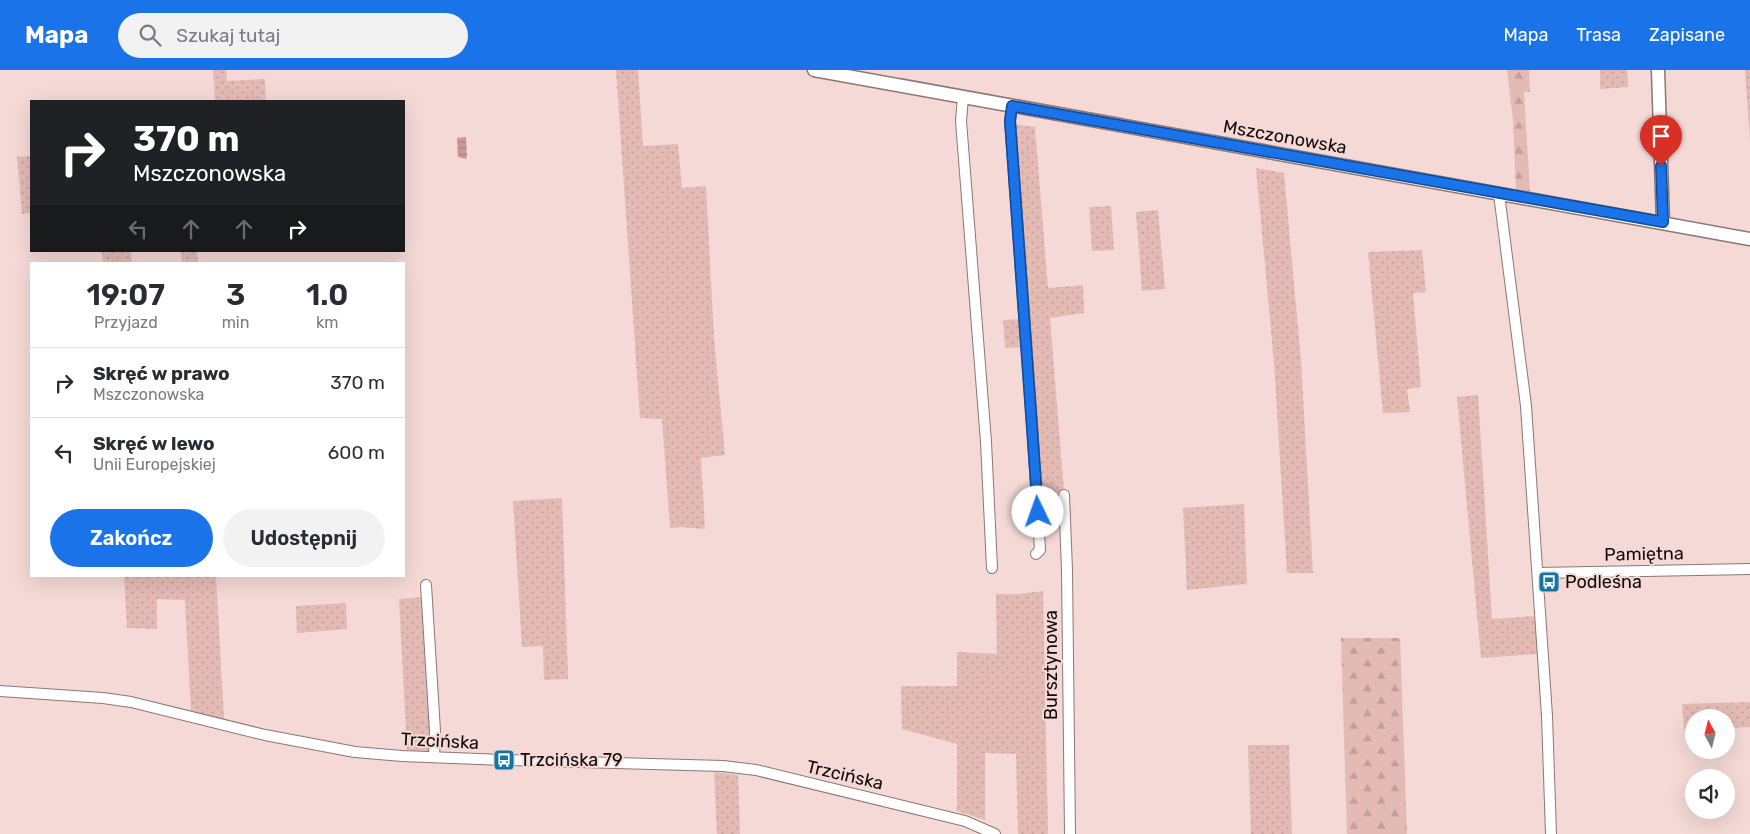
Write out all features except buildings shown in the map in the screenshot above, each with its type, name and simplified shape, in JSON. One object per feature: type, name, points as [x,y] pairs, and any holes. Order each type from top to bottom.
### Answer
[{"type":"main road","name":"Mszczonowska","points":[[814,70],[1750,239]]},
{"type":"main road","points":[[1658,70],[1663,222]]},
{"type":"street","points":[[963,97],[962,121],[986,442],[992,568]]},
{"type":"street","points":[[1012,106],[1010,121],[1040,540],[1040,550],[1036,554]]},
{"type":"street","points":[[1499,194],[1526,406],[1547,716],[1551,834]]},
{"type":"street","name":"Bursztynowa","points":[[1064,495],[1067,570],[1070,834]]},
{"type":"street","name":"Pamiętna","points":[[1538,573],[1750,569]]},
{"type":"street","points":[[426,585],[434,757]]},
{"type":"street","name":"Trzcińska","points":[[0,691],[103,698],[132,702],[265,736],[354,752],[434,757],[724,766],[756,770],[965,821],[995,834]]},
{"type":"green space","points":[[213,70],[226,70],[227,81],[265,79],[266,100],[215,100]]},
{"type":"green space","points":[[616,70],[638,70],[643,146],[678,144],[682,188],[706,186],[714,338],[725,455],[701,458],[705,529],[670,528],[662,419],[640,418]]},
{"type":"green space","points":[[1507,70],[1529,70],[1530,92],[1524,92],[1530,192],[1516,190],[1513,120]]},
{"type":"green space","points":[[1600,70],[1627,70],[1628,87],[1600,89]]},
{"type":"green space","points":[[1745,70],[1750,70],[1750,142]]},
{"type":"green space","points":[[1013,124],[1035,127],[1048,288],[1083,285],[1084,313],[1050,318],[1064,492],[1041,493]]},
{"type":"green space","points":[[30,156],[30,213],[22,214],[17,157]]},
{"type":"green space","points":[[1256,168],[1284,173],[1301,361],[1313,573],[1287,573],[1274,363]]},
{"type":"green space","points":[[1111,206],[1114,250],[1092,251],[1089,207]]},
{"type":"green space","points":[[1158,210],[1165,289],[1142,291],[1136,212]]},
{"type":"green space","points":[[1422,250],[1426,292],[1413,293],[1421,387],[1407,389],[1410,412],[1383,413],[1368,252]]},
{"type":"green space","points":[[102,252],[131,252],[132,262],[103,262]]},
{"type":"green space","points":[[181,252],[197,252],[198,262],[182,262]]},
{"type":"green space","points":[[1021,319],[1023,347],[1005,348],[1003,320]]},
{"type":"green space","points":[[1478,395],[1492,619],[1536,616],[1538,654],[1481,658],[1457,397]]},
{"type":"green space","points":[[562,498],[568,679],[544,680],[543,646],[522,647],[513,501]]},
{"type":"green space","points":[[1244,504],[1247,584],[1187,590],[1183,508]]},
{"type":"green space","points":[[124,577],[216,577],[224,719],[191,711],[185,600],[157,599],[157,629],[127,628]]},
{"type":"green space","points":[[1043,591],[1048,834],[1018,834],[1016,754],[985,753],[985,820],[957,811],[957,744],[902,729],[901,686],[957,686],[957,652],[997,654],[996,594],[1020,594]]},
{"type":"green space","points":[[421,597],[431,752],[407,751],[399,599]]},
{"type":"green space","points":[[346,603],[347,629],[297,633],[296,606]]},
{"type":"green space","points":[[1341,638],[1400,638],[1407,834],[1347,834]]},
{"type":"green space","points":[[1750,702],[1750,727],[1735,728],[1735,709],[1685,709],[1684,729],[1682,704]]},
{"type":"green space","points":[[1248,745],[1289,745],[1292,834],[1251,834]]},
{"type":"green space","points":[[714,772],[738,775],[740,834],[717,834]]},
{"type":"shaded area","points":[[466,137],[466,159],[458,157],[457,138]]},
{"type":"waterway","points":[[901,79],[1122,119]]},
{"type":"place","name":"Podleśna","points":[[1549,582]]},
{"type":"place","name":"Trzcińska 79","points":[[504,760]]},
{"type":"route","points":[[1038,512],[1010,121],[1012,106],[1629,218],[1663,222],[1661,166]]}]
